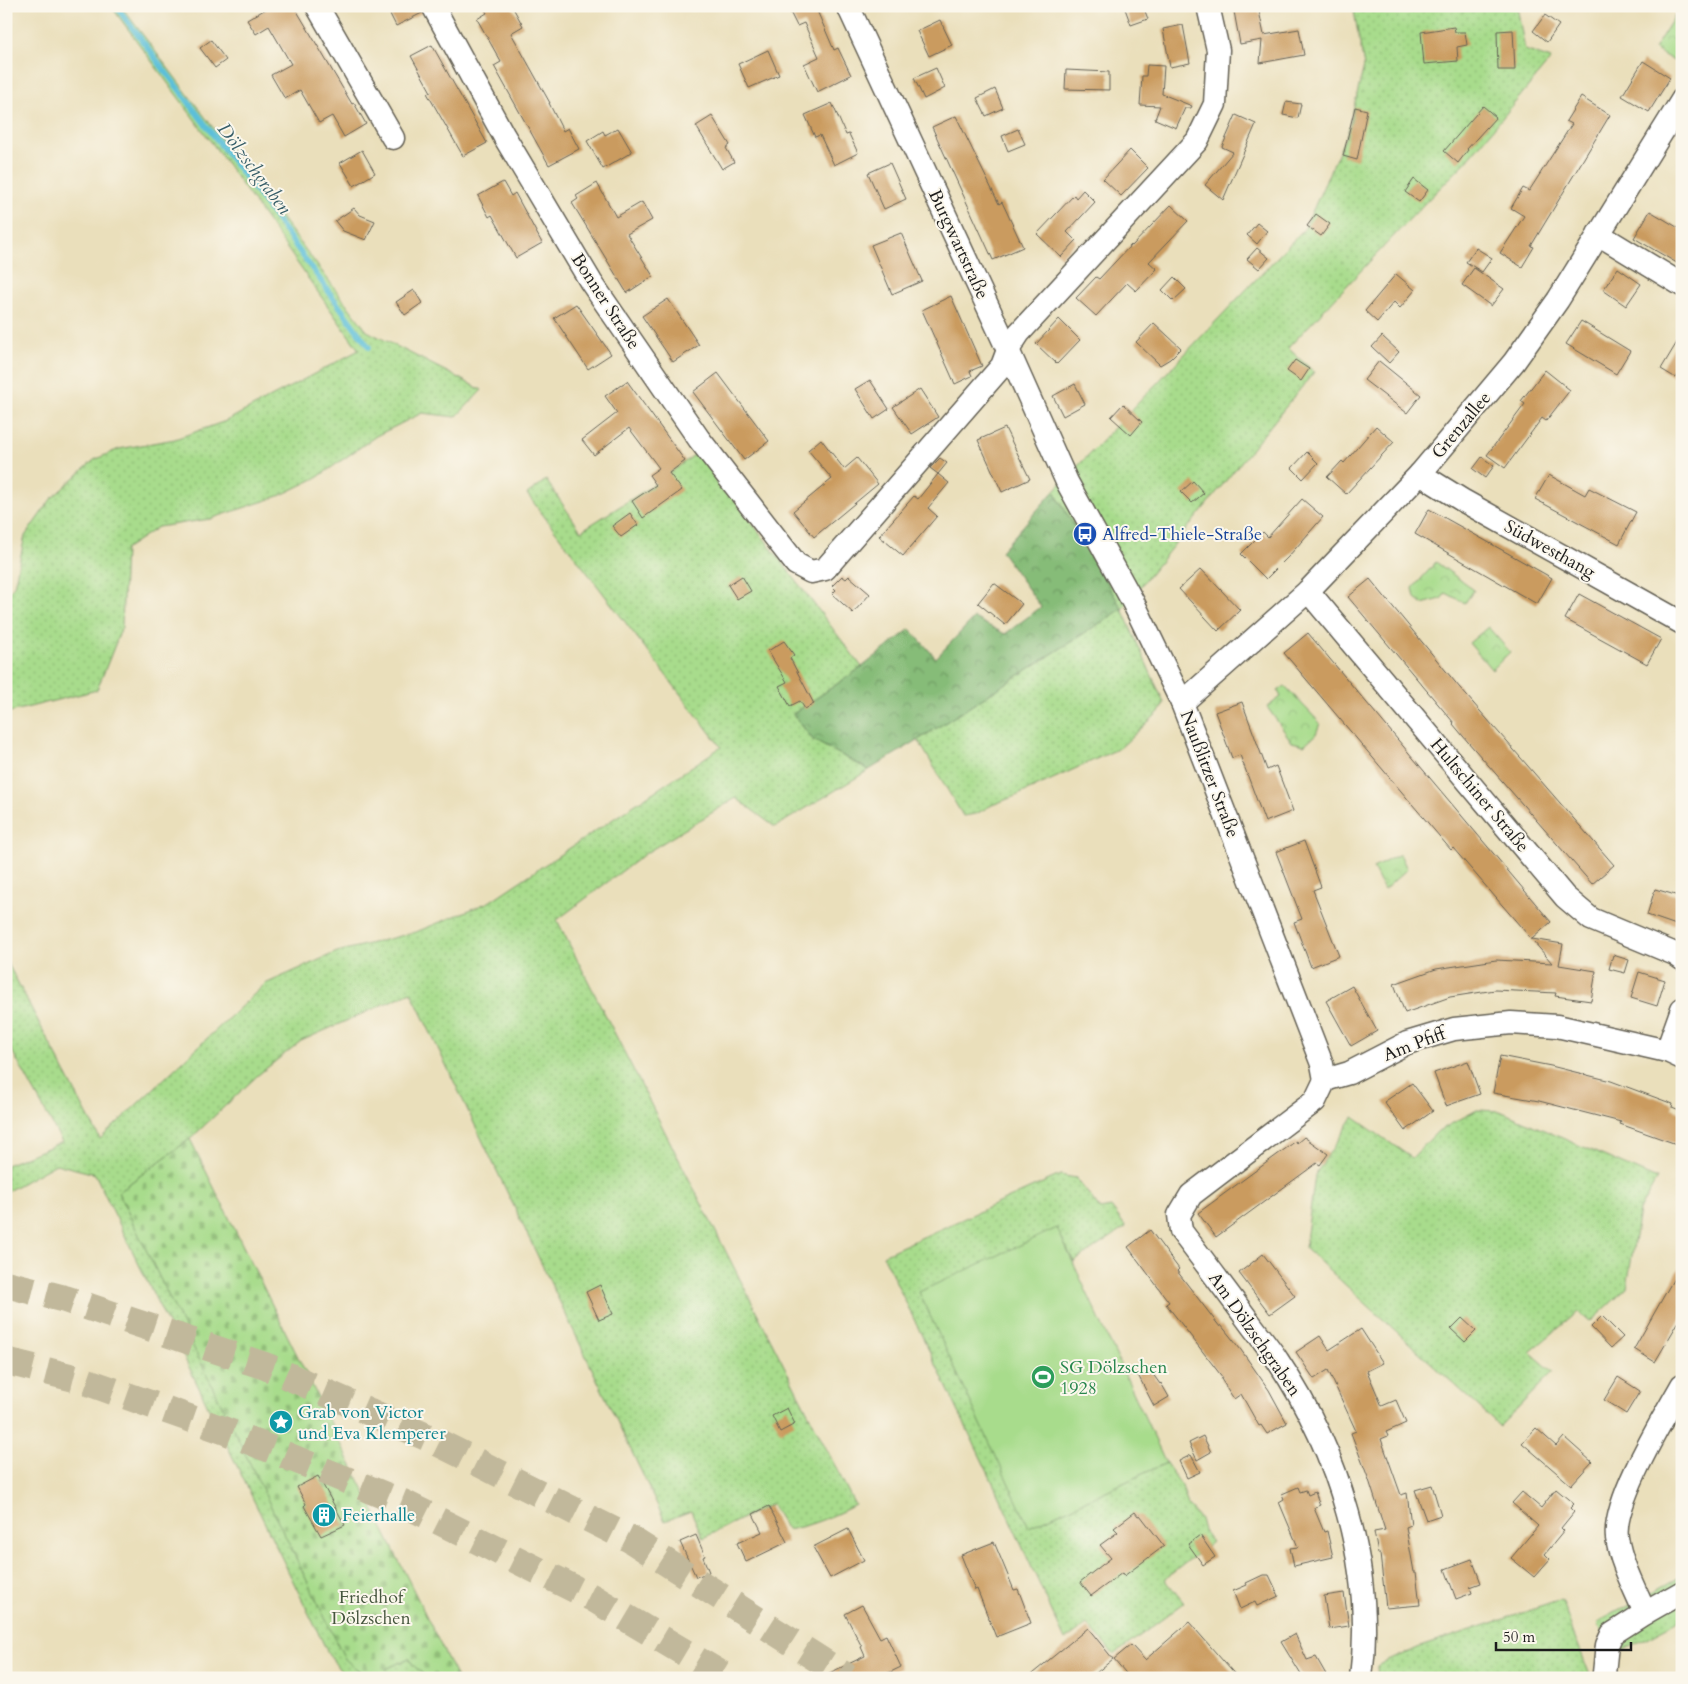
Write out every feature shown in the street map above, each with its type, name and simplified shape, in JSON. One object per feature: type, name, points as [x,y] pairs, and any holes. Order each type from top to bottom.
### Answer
[{"type":"street","points":[[317,6],[393,138]]},
{"type":"street","name":"Bonner Straße","points":[[433,6],[504,136],[591,282],[699,438],[796,564],[811,572],[825,569],[1002,366],[1008,350]]},
{"type":"street","name":"Burgwartstraße","points":[[848,6],[1008,350],[1067,482]]},
{"type":"street","points":[[1008,350],[1019,333],[1196,141],[1215,104],[1218,50],[1208,6]]},
{"type":"street","name":"Grenzallee","points":[[1182,703],[1308,591],[1420,474],[1514,362],[1558,300],[1682,100]]},
{"type":"street","points":[[1598,234],[1682,285]]},
{"type":"street","name":"Südwesthang","points":[[1420,474],[1462,500],[1682,623]]},
{"type":"street","name":"Naußlitzer Straße","points":[[1067,482],[1133,602],[1182,703],[1322,1064],[1325,1080]]},
{"type":"street","name":"Hultschiner Straße","points":[[1308,591],[1565,897],[1591,919],[1675,954],[1682,959]]},
{"type":"street","points":[[1674,1054],[1682,1010]]},
{"type":"street","name":"Am Pfiff","points":[[1325,1080],[1349,1073],[1407,1043],[1454,1029],[1511,1023],[1557,1026],[1674,1054]]},
{"type":"street","name":"Am Dölzschgraben","points":[[1325,1080],[1315,1101],[1191,1195],[1179,1214],[1181,1231],[1278,1362],[1304,1404],[1323,1444],[1344,1498],[1357,1555],[1364,1608],[1362,1678]]},
{"type":"street","points":[[1645,1613],[1620,1550],[1616,1536],[1617,1521],[1628,1486],[1682,1385]]},
{"type":"street","points":[[1606,1678],[1604,1674],[1607,1645],[1612,1634],[1682,1592]]},
{"type":"green space","points":[[111,6],[121,6],[367,331],[482,390],[456,417],[422,413],[376,436],[318,477],[279,496],[210,519],[158,527],[125,549],[122,627],[97,690],[6,713],[6,594],[14,586],[25,536],[51,499],[94,460],[119,449],[175,439],[226,421],[359,350],[220,154]]},
{"type":"green space","points":[[1353,6],[1517,6],[1525,50],[1551,59],[1465,163],[1288,348],[1314,372],[1122,609],[1054,491],[1305,228],[1348,131],[1364,66]]},
{"type":"green space","points":[[1682,6],[1682,66],[1654,49]]},
{"type":"green space","points":[[698,452],[862,667],[793,714],[813,740],[869,770],[775,827],[736,798],[646,853],[557,920],[855,1505],[822,1520],[787,1530],[771,1504],[703,1538],[691,1511],[665,1521],[411,992],[301,1041],[258,1075],[190,1139],[118,1192],[359,1672],[375,1678],[350,1677],[338,1668],[328,1653],[95,1174],[56,1164],[6,1192],[6,1165],[62,1142],[6,1040],[6,960],[100,1139],[265,984],[337,952],[416,932],[489,902],[721,747],[527,494],[546,480],[581,531],[655,484]]},
{"type":"green space","points":[[1054,491],[1122,609],[869,770],[813,740],[793,714],[862,667],[910,629],[936,658],[974,618],[1005,634],[1041,607],[1001,551]]},
{"type":"green space","points":[[1436,562],[1474,590],[1465,603],[1446,593],[1441,599],[1422,604],[1415,598],[1413,588]]},
{"type":"green space","points":[[1122,609],[1164,703],[1160,711],[1120,748],[992,805],[976,814],[963,816],[918,740]]},
{"type":"green space","points":[[1488,627],[1510,652],[1492,670],[1469,643]]},
{"type":"green space","points":[[1285,686],[1320,723],[1316,734],[1304,745],[1292,742],[1267,707],[1281,697],[1278,691]]},
{"type":"green space","points":[[1400,854],[1407,869],[1384,890],[1373,868]]},
{"type":"green space","points":[[1477,1110],[1500,1111],[1657,1179],[1639,1210],[1627,1288],[1590,1322],[1578,1312],[1530,1352],[1553,1372],[1500,1426],[1305,1248],[1315,1175],[1353,1117],[1412,1158],[1438,1131]]},
{"type":"green space","name":"Friedhof Dölzschen","points":[[190,1139],[457,1678],[427,1678],[413,1665],[409,1658],[386,1669],[388,1674],[376,1677],[365,1674],[345,1659],[118,1192]]},
{"type":"green space","points":[[1060,1175],[1076,1178],[1100,1209],[1111,1207],[1126,1227],[1074,1262],[1056,1228],[1029,1527],[1166,1463],[1182,1486],[1188,1506],[1200,1519],[1203,1531],[1212,1542],[1165,1579],[1184,1603],[1114,1655],[1087,1624],[1065,1640],[994,1485],[883,1255]]},
{"type":"green space","name":"SG Dölzschen 1928","points":[[1057,1228],[1166,1463],[1029,1527],[919,1292]]},
{"type":"green space","points":[[1682,1576],[1682,1619],[1611,1657],[1598,1622]]},
{"type":"green space","points":[[1561,1600],[1591,1678],[1378,1678],[1377,1666],[1420,1647]]},
{"type":"green space","points":[[409,1658],[413,1665],[427,1678],[383,1678],[387,1674],[386,1669]]},
{"type":"building","points":[[271,6],[294,6],[352,104],[354,103],[366,124],[344,137],[332,116],[319,123],[300,90],[285,99],[271,75],[291,64],[269,26],[256,34],[247,20]]},
{"type":"building","points":[[386,6],[420,6],[422,13],[396,26]]},
{"type":"building","points":[[483,6],[512,6],[523,26],[511,33],[550,103],[563,131],[568,128],[579,149],[549,165],[494,66],[501,62],[477,19],[487,13]]},
{"type":"building","points":[[787,6],[815,6],[834,50],[838,48],[851,75],[817,92],[804,64],[819,57],[804,23],[797,26]]},
{"type":"building","points":[[1124,6],[1143,6],[1148,19],[1131,25]]},
{"type":"building","points":[[1233,6],[1258,6],[1264,35],[1299,29],[1304,55],[1260,63],[1262,40],[1240,44]]},
{"type":"building","points":[[1545,15],[1559,25],[1547,42],[1533,31]]},
{"type":"building","points":[[940,20],[952,45],[929,56],[917,31]]},
{"type":"building","points":[[1183,25],[1190,63],[1170,67],[1163,29]]},
{"type":"building","points":[[1454,27],[1455,32],[1465,32],[1467,45],[1457,47],[1458,61],[1424,64],[1421,32]]},
{"type":"building","points":[[1513,30],[1515,70],[1498,70],[1497,31]]},
{"type":"building","points":[[211,40],[226,60],[215,68],[200,48]]},
{"type":"building","points":[[432,45],[487,143],[463,156],[427,93],[431,92],[411,56]]},
{"type":"building","points":[[768,50],[779,75],[749,88],[738,64]]},
{"type":"building","points":[[1643,61],[1670,78],[1649,112],[1622,96]]},
{"type":"building","points":[[1147,65],[1164,66],[1162,94],[1192,106],[1191,108],[1185,108],[1176,128],[1155,119],[1160,106],[1140,105],[1142,76],[1146,76]]},
{"type":"building","points":[[936,68],[945,88],[924,99],[914,78]]},
{"type":"building","points":[[1066,70],[1109,72],[1109,90],[1065,89]]},
{"type":"building","points":[[995,89],[1003,108],[986,116],[977,98]]},
{"type":"building","points":[[1581,97],[1610,115],[1531,246],[1534,247],[1522,267],[1500,253],[1524,216],[1511,208],[1523,188],[1529,191],[1572,124],[1566,121]]},
{"type":"building","points":[[1286,102],[1301,104],[1298,118],[1283,115]]},
{"type":"building","points":[[832,103],[846,135],[849,134],[858,153],[834,165],[820,135],[815,137],[805,115]]},
{"type":"building","points":[[1483,106],[1496,117],[1467,149],[1458,163],[1444,151]]},
{"type":"building","points":[[1355,107],[1367,110],[1357,160],[1343,156]]},
{"type":"building","points":[[1236,115],[1256,124],[1223,200],[1205,185],[1233,152],[1222,147]]},
{"type":"building","points":[[712,116],[730,145],[726,148],[734,162],[722,169],[696,126]]},
{"type":"building","points":[[956,116],[999,204],[1002,202],[1023,247],[993,260],[932,127]]},
{"type":"building","points":[[618,128],[632,152],[603,169],[587,141],[603,131],[605,135]]},
{"type":"building","points":[[1018,129],[1025,144],[1008,151],[1002,136]]},
{"type":"building","points":[[362,150],[375,173],[354,186],[340,163]]},
{"type":"building","points":[[1130,150],[1148,168],[1121,196],[1103,179]]},
{"type":"building","points":[[890,163],[906,199],[884,209],[868,173]]},
{"type":"building","points":[[1414,179],[1428,190],[1419,202],[1405,192]]},
{"type":"building","points":[[503,182],[511,196],[515,193],[542,243],[516,258],[492,215],[489,217],[478,196]]},
{"type":"building","points":[[597,183],[616,217],[642,202],[652,220],[627,234],[653,276],[627,293],[572,203],[578,199],[576,196]]},
{"type":"building","points":[[1083,190],[1095,202],[1067,232],[1076,241],[1061,257],[1037,234],[1074,195],[1076,198]]},
{"type":"building","points":[[1171,205],[1188,221],[1149,262],[1157,269],[1136,291],[1127,283],[1096,316],[1076,298],[1096,277],[1099,279]]},
{"type":"building","points":[[354,208],[360,215],[375,221],[366,240],[343,231],[335,221]]},
{"type":"building","points":[[1650,211],[1682,230],[1682,266],[1634,238]]},
{"type":"building","points":[[1316,214],[1330,224],[1321,236],[1307,226]]},
{"type":"building","points":[[1257,223],[1267,231],[1257,244],[1247,235]]},
{"type":"building","points":[[901,233],[922,281],[892,294],[871,245]]},
{"type":"building","points":[[1257,248],[1269,258],[1259,269],[1247,259]]},
{"type":"building","points":[[1476,248],[1492,258],[1482,272],[1466,262]]},
{"type":"building","points":[[1474,268],[1504,289],[1491,306],[1462,285]]},
{"type":"building","points":[[1618,268],[1641,284],[1626,306],[1603,290]]},
{"type":"building","points":[[1396,274],[1415,290],[1400,308],[1394,302],[1377,322],[1365,311]]},
{"type":"building","points":[[1174,277],[1186,289],[1173,301],[1162,290]]},
{"type":"building","points":[[414,290],[422,303],[405,315],[396,302]]},
{"type":"building","points":[[951,296],[982,366],[970,371],[972,376],[955,384],[922,310]]},
{"type":"building","points":[[668,299],[699,345],[673,362],[642,316]]},
{"type":"building","points":[[576,304],[611,354],[588,369],[554,318]]},
{"type":"building","points":[[1059,319],[1080,340],[1057,364],[1036,344]]},
{"type":"building","points":[[1581,321],[1630,351],[1616,374],[1566,344]]},
{"type":"building","points":[[1154,323],[1181,348],[1170,359],[1160,365],[1136,342]]},
{"type":"building","points":[[1682,334],[1682,369],[1676,378],[1661,369]]},
{"type":"building","points":[[1382,336],[1399,352],[1389,363],[1372,347]]},
{"type":"building","points":[[1295,360],[1309,369],[1301,381],[1287,371]]},
{"type":"building","points":[[1379,361],[1421,395],[1407,413],[1364,380]]},
{"type":"building","points":[[1545,370],[1570,390],[1546,421],[1542,418],[1505,468],[1487,455],[1525,404],[1521,401]]},
{"type":"building","points":[[718,373],[769,441],[744,460],[693,392]]},
{"type":"building","points":[[870,380],[889,409],[874,419],[855,389]]},
{"type":"building","points":[[627,381],[685,461],[669,473],[682,490],[643,518],[632,501],[656,485],[649,475],[659,468],[629,428],[594,455],[582,440],[617,413],[605,396]]},
{"type":"building","points":[[1075,384],[1085,404],[1063,416],[1053,396]]},
{"type":"building","points":[[920,389],[938,417],[912,434],[893,407]]},
{"type":"building","points":[[1123,404],[1142,422],[1131,435],[1111,417]]},
{"type":"building","points":[[1376,426],[1394,442],[1346,494],[1327,477],[1342,461],[1344,463]]},
{"type":"building","points":[[1005,428],[1030,479],[1002,492],[978,440]]},
{"type":"building","points":[[821,439],[844,469],[857,458],[878,484],[814,537],[793,511],[832,479],[808,450]]},
{"type":"building","points":[[1307,452],[1318,463],[1303,479],[1292,468]]},
{"type":"building","points":[[1482,457],[1494,466],[1485,478],[1473,469]]},
{"type":"building","points":[[940,458],[947,463],[938,474],[930,468]]},
{"type":"building","points":[[938,474],[949,483],[928,508],[937,516],[903,556],[879,536],[914,496],[918,499]]},
{"type":"building","points":[[1549,475],[1585,495],[1589,488],[1636,512],[1619,544],[1535,499]]},
{"type":"building","points":[[1193,481],[1204,493],[1192,503],[1181,492]]},
{"type":"building","points":[[1302,499],[1323,517],[1266,579],[1241,554],[1263,532],[1268,537]]},
{"type":"building","points":[[1429,509],[1552,578],[1537,604],[1415,534]]},
{"type":"building","points":[[630,513],[638,525],[621,537],[612,526]]},
{"type":"building","points":[[1201,569],[1240,610],[1218,631],[1179,589]]},
{"type":"building","points":[[742,576],[751,591],[737,599],[728,585]]},
{"type":"building","points":[[842,576],[846,579],[849,576],[870,594],[853,613],[832,594],[836,590],[832,586]]},
{"type":"building","points":[[1370,579],[1460,688],[1614,865],[1592,884],[1468,742],[1348,597]]},
{"type":"building","points":[[994,583],[1022,604],[1005,625],[978,603]]},
{"type":"building","points":[[1579,594],[1661,639],[1647,664],[1565,619]]},
{"type":"building","points":[[1308,633],[1551,922],[1532,939],[1563,944],[1559,965],[1596,971],[1591,1001],[1555,996],[1556,993],[1495,990],[1450,997],[1405,1013],[1394,984],[1436,969],[1496,960],[1552,963],[1453,848],[1451,850],[1284,653]]},
{"type":"building","points":[[784,641],[794,655],[790,658],[814,704],[805,709],[800,701],[790,706],[779,686],[787,682],[768,651]]},
{"type":"building","points":[[1242,702],[1267,770],[1276,766],[1293,811],[1265,822],[1240,755],[1232,758],[1215,712]]},
{"type":"building","points":[[1304,841],[1321,887],[1313,890],[1339,956],[1311,967],[1294,922],[1302,919],[1276,852]]},
{"type":"building","points":[[1655,889],[1682,897],[1682,927],[1647,915]]},
{"type":"building","points":[[1613,955],[1629,960],[1625,973],[1609,969]]},
{"type":"building","points":[[1639,972],[1665,980],[1657,1006],[1631,998]]},
{"type":"building","points":[[1352,986],[1377,1031],[1351,1046],[1326,1001]]},
{"type":"building","points":[[1500,1056],[1611,1081],[1673,1104],[1672,1108],[1682,1112],[1682,1146],[1620,1124],[1621,1122],[1539,1101],[1493,1093]]},
{"type":"building","points":[[1468,1061],[1480,1094],[1446,1106],[1434,1073]]},
{"type":"building","points":[[1412,1083],[1433,1111],[1405,1131],[1384,1102]]},
{"type":"building","points":[[1304,1137],[1328,1154],[1320,1165],[1317,1163],[1216,1237],[1198,1213]]},
{"type":"building","points":[[1150,1230],[1179,1269],[1177,1271],[1220,1327],[1221,1325],[1241,1350],[1269,1390],[1287,1423],[1267,1434],[1261,1425],[1259,1426],[1241,1394],[1234,1399],[1221,1379],[1223,1378],[1166,1304],[1169,1302],[1128,1247]]},
{"type":"building","points":[[1263,1254],[1295,1296],[1270,1314],[1239,1273]]},
{"type":"building","points":[[1682,1264],[1682,1316],[1655,1362],[1634,1349]]},
{"type":"building","points":[[600,1285],[613,1314],[599,1320],[586,1292]]},
{"type":"building","points":[[1602,1316],[1623,1337],[1611,1348],[1591,1327]]},
{"type":"building","points":[[1462,1318],[1476,1331],[1465,1342],[1451,1329]]},
{"type":"building","points":[[1361,1329],[1383,1363],[1367,1371],[1382,1406],[1396,1400],[1406,1423],[1386,1432],[1388,1436],[1381,1439],[1401,1495],[1407,1493],[1411,1525],[1406,1527],[1414,1572],[1416,1572],[1420,1605],[1386,1608],[1380,1554],[1378,1554],[1374,1532],[1385,1530],[1351,1433],[1356,1431],[1328,1370],[1314,1379],[1296,1352],[1320,1336],[1329,1350]]},
{"type":"building","points":[[1147,1366],[1161,1383],[1169,1397],[1154,1406],[1137,1373]]},
{"type":"building","points":[[1618,1377],[1640,1391],[1626,1414],[1604,1400]]},
{"type":"building","points":[[787,1408],[795,1424],[780,1432],[772,1416]]},
{"type":"building","points":[[1536,1428],[1556,1446],[1564,1437],[1592,1462],[1571,1485],[1522,1443]]},
{"type":"building","points":[[1203,1436],[1211,1452],[1197,1460],[1189,1443]]},
{"type":"building","points":[[1191,1455],[1200,1472],[1187,1478],[1179,1461]]},
{"type":"building","name":"Feierhalle","points":[[318,1476],[345,1525],[321,1536],[304,1506],[306,1504],[297,1487]]},
{"type":"building","points":[[1432,1485],[1441,1515],[1426,1520],[1415,1490]]},
{"type":"building","points":[[1298,1487],[1300,1492],[1306,1490],[1308,1495],[1315,1492],[1320,1505],[1314,1508],[1324,1532],[1327,1531],[1333,1557],[1294,1566],[1290,1548],[1298,1547],[1279,1502],[1284,1499],[1282,1494]]},
{"type":"building","points":[[1556,1489],[1574,1504],[1570,1508],[1574,1512],[1561,1528],[1564,1531],[1545,1554],[1550,1559],[1534,1577],[1511,1558],[1538,1526],[1512,1503],[1522,1492],[1541,1508]]},
{"type":"building","points":[[769,1506],[787,1542],[746,1562],[737,1543],[762,1532],[753,1514]]},
{"type":"building","points":[[1135,1512],[1138,1516],[1140,1515],[1164,1546],[1124,1576],[1122,1573],[1091,1596],[1080,1582],[1111,1558],[1100,1545],[1118,1532],[1114,1528]]},
{"type":"building","points":[[848,1529],[864,1560],[830,1578],[813,1547]]},
{"type":"building","points":[[696,1535],[705,1556],[703,1557],[709,1572],[696,1577],[680,1542]]},
{"type":"building","points":[[1200,1535],[1215,1557],[1203,1565],[1188,1544]]},
{"type":"building","points":[[994,1542],[1014,1590],[1018,1589],[1031,1623],[996,1637],[961,1555]]},
{"type":"building","points":[[1472,1559],[1481,1583],[1470,1587],[1472,1593],[1456,1599],[1445,1569]]},
{"type":"building","points":[[1263,1575],[1269,1575],[1279,1596],[1257,1606],[1255,1602],[1240,1609],[1233,1591]]},
{"type":"building","points":[[1344,1593],[1349,1626],[1329,1629],[1324,1596]]},
{"type":"building","points":[[862,1605],[880,1638],[886,1635],[901,1667],[878,1678],[819,1678],[865,1656],[845,1614]]},
{"type":"building","points":[[1189,1622],[1238,1678],[1130,1678],[1114,1659],[1131,1645],[1145,1660]]},
{"type":"building","points":[[1088,1628],[1113,1659],[1090,1678],[1027,1678]]},
{"type":"building","points":[[1295,1634],[1307,1660],[1316,1657],[1328,1678],[1303,1678],[1281,1642]]},
{"type":"waterway","name":"Dölzschgraben","points":[[116,6],[260,197],[369,347]]},
{"type":"tunnel","points":[[6,1284],[65,1299],[265,1366],[429,1438],[630,1539],[848,1678]]},
{"type":"tunnel","points":[[6,1361],[82,1380],[223,1430],[403,1503],[593,1598],[727,1678]]},
{"type":"place","name":"Alfred-Thiele-Straße","points":[[1085,534]]},
{"type":"place","name":"SG Dölzschen 1928","points":[[1043,1377]]},
{"type":"place","name":"Grab von Victor und Eva Klemperer","points":[[281,1422]]},
{"type":"place","name":"Feierhalle","points":[[324,1515]]}]
